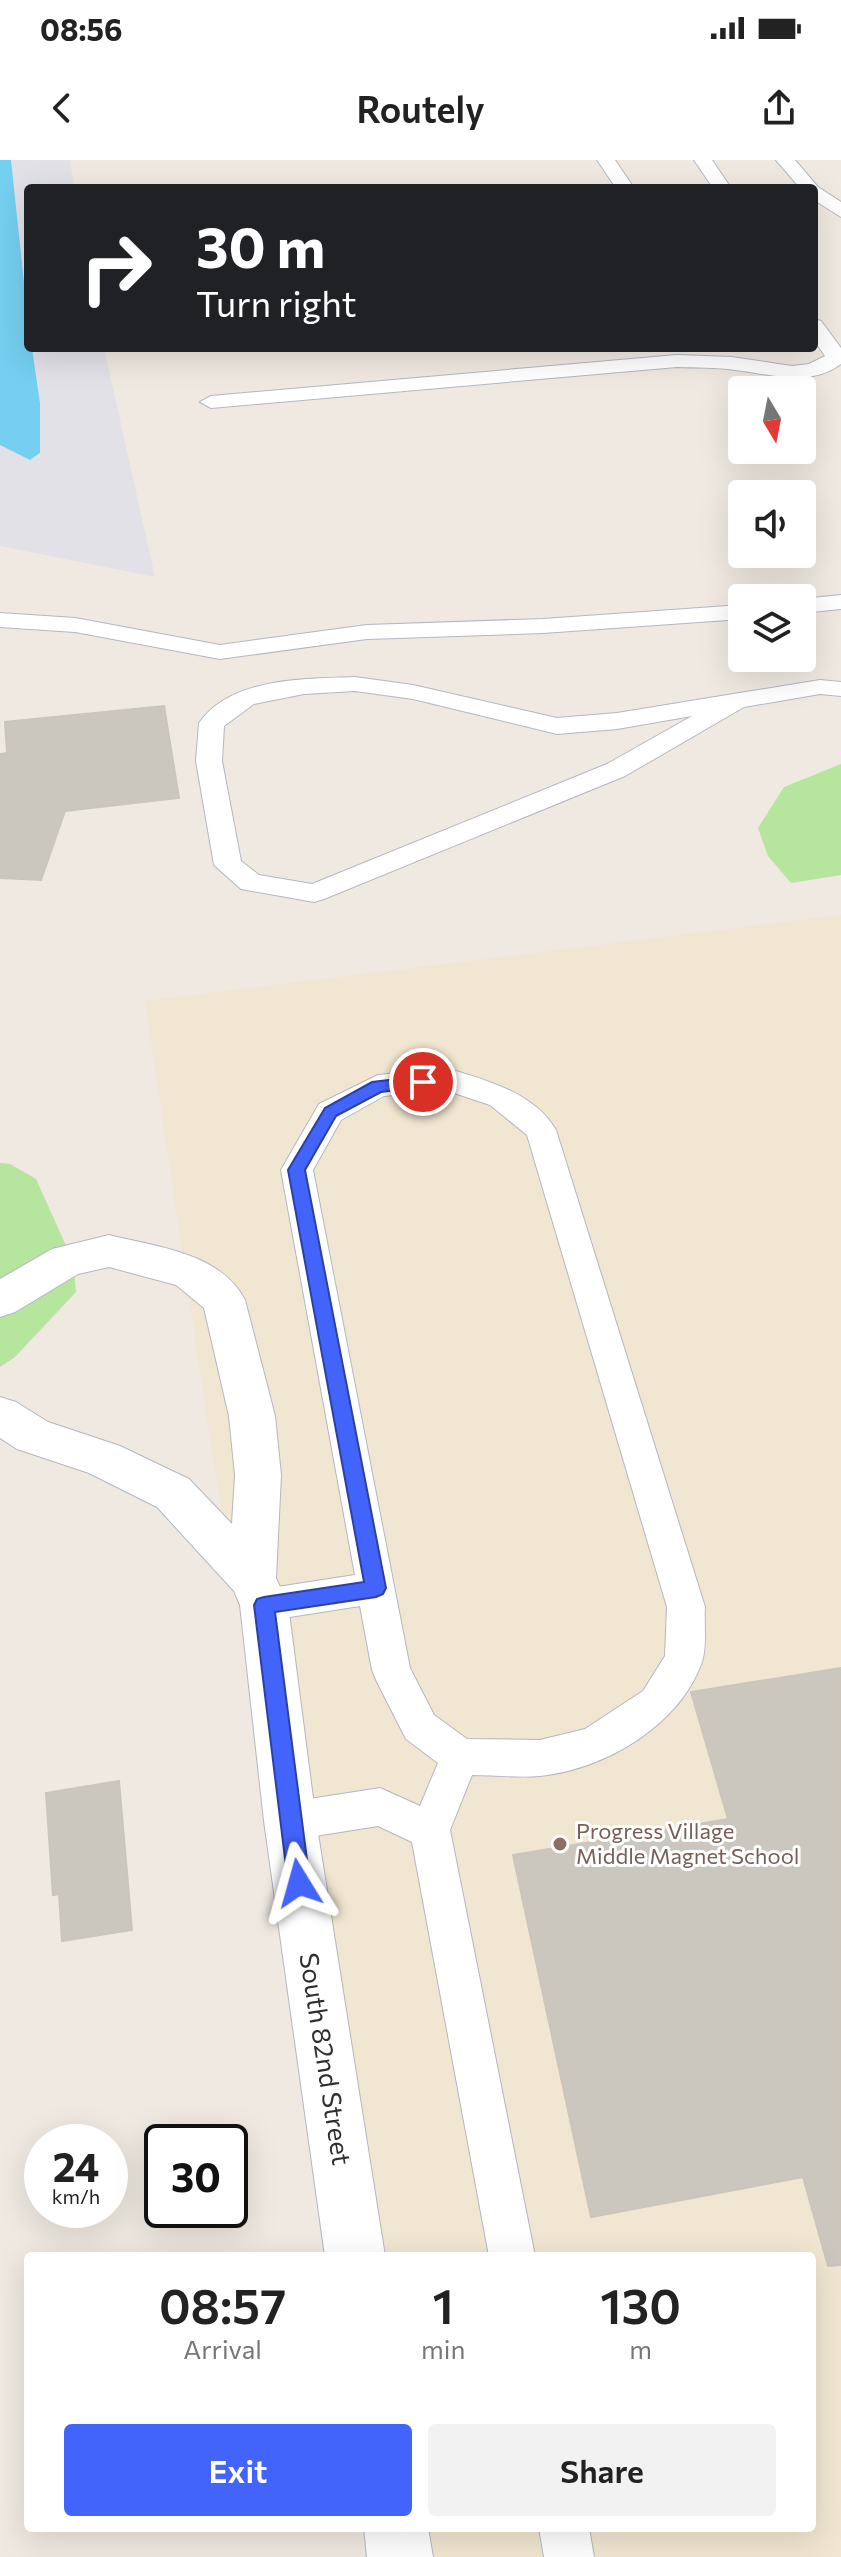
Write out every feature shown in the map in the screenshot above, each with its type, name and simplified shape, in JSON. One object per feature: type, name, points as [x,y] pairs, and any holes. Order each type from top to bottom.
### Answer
[{"type":"street","name":"South 82nd Street","points":[[0,1300],[67,1260],[109,1251],[190,1272],[224,1300],[252,1416],[258,1475],[258,1592],[354,2252]]},
{"type":"street","points":[[0,1415],[33,1436],[104,1459],[173,1493],[258,1592]]},
{"type":"street","points":[[397,2532],[400,2557]]},
{"type":"lane","points":[[606,160],[622,184]]},
{"type":"lane","points":[[703,160],[719,184]]},
{"type":"lane","points":[[785,160],[807,184]]},
{"type":"lane","points":[[818,194],[841,211]]},
{"type":"lane","points":[[211,402],[736,356],[787,374],[823,369],[839,356],[818,330]]},
{"type":"lane","points":[[816,605],[841,602]]},
{"type":"lane","points":[[0,620],[75,625],[220,652],[367,632],[543,626],[728,613]]},
{"type":"lane","points":[[740,699],[616,770],[314,893],[251,883],[228,865],[209,761],[212,723],[246,698],[304,687],[355,684],[413,692],[557,726],[630,719],[740,699],[820,687],[841,689]]},
{"type":"lane","points":[[446,1079],[501,1097],[541,1130],[686,1607],[684,1659],[657,1703],[594,1745],[540,1758],[460,1757],[420,1727],[391,1670],[297,1170],[330,1112],[378,1086],[446,1079]]},
{"type":"lane","points":[[258,1592],[376,1588]]},
{"type":"lane","points":[[460,1757],[430,1830],[511,2252]]},
{"type":"lane","points":[[290,1821],[380,1807],[430,1830]]},
{"type":"lane","points":[[565,2532],[569,2557]]},
{"type":"shaded area","points":[[11,160],[70,160],[73,184],[24,184],[24,282]]},
{"type":"shaded area","points":[[33,352],[105,352],[155,577],[0,546],[0,445],[30,460],[40,453],[40,403]]},
{"type":"shaded area","name":"Progress Village Middle Magnet School","points":[[841,915],[841,2557],[398,2557],[394,2532],[816,2532],[816,2252],[347,2252],[209,1432],[145,1001]]},
{"type":"green space","points":[[841,764],[841,875],[791,883],[768,856],[758,828],[784,787]]},
{"type":"green space","points":[[0,1163],[10,1164],[36,1179],[73,1261],[76,1292],[15,1357],[0,1367]]},
{"type":"water","points":[[0,160],[11,160],[24,282],[24,352],[33,352],[40,403],[40,453],[30,460],[0,445]]},
{"type":"building","points":[[164,706],[179,798],[65,811],[41,880],[0,878],[0,754],[7,753],[5,722]]},
{"type":"building","points":[[841,1668],[841,2265],[828,2266],[803,2177],[591,2217],[513,1855],[728,1819],[691,1692]]},
{"type":"building","points":[[119,1781],[132,1930],[62,1941],[59,1894],[53,1895],[46,1793]]},
{"type":"place","name":"Progress Village Middle Magnet School","points":[[560,1844]]},
{"type":"route","points":[[299,1883],[264,1605],[376,1588],[297,1170],[330,1112],[378,1086],[423,1082]]}]
